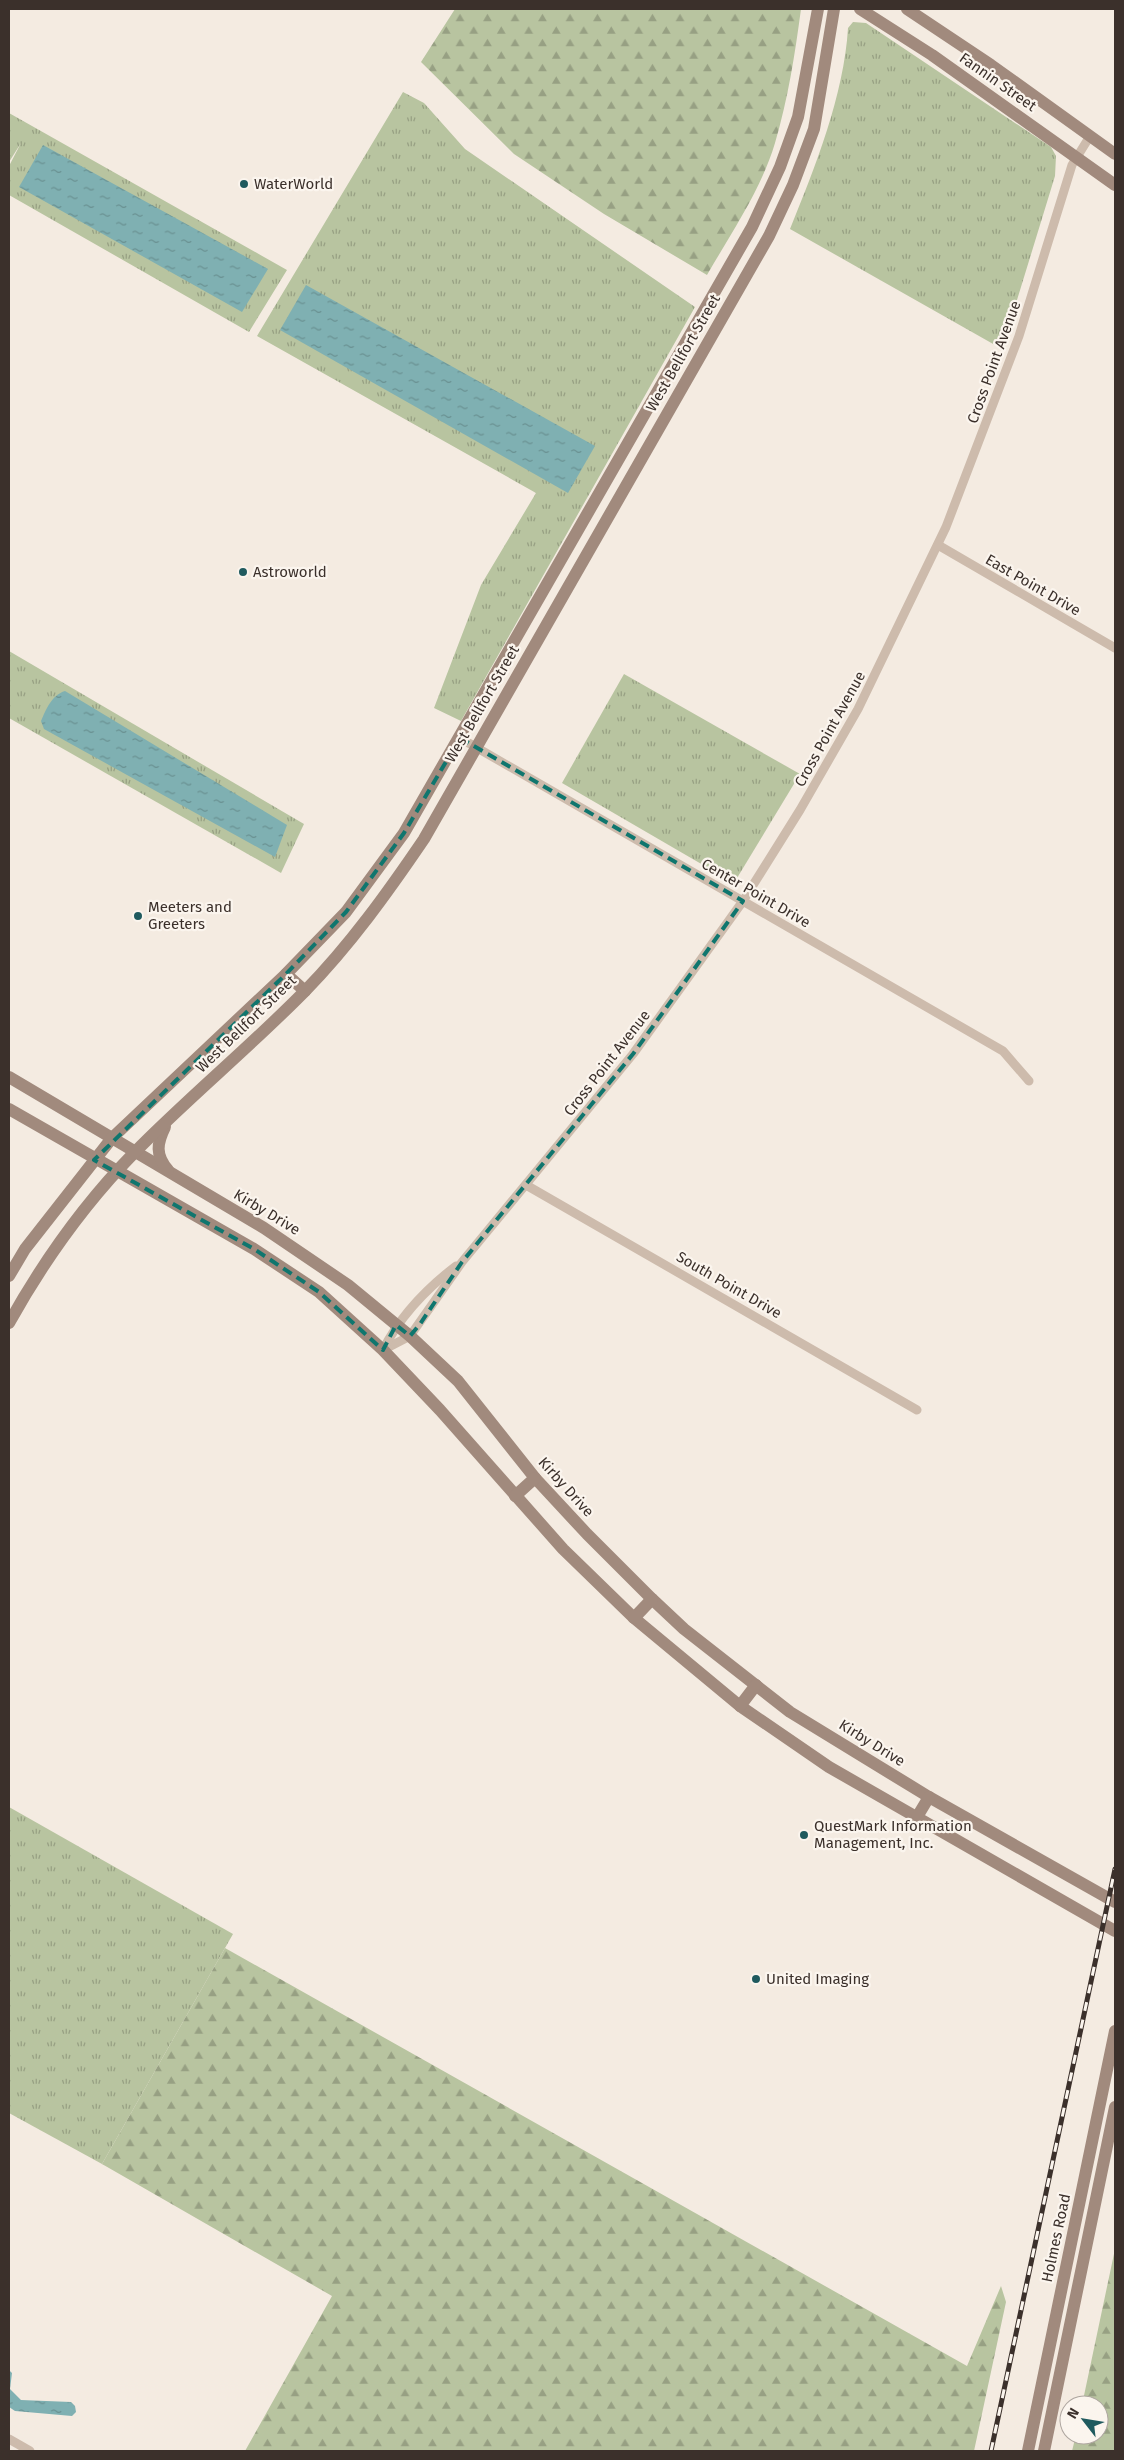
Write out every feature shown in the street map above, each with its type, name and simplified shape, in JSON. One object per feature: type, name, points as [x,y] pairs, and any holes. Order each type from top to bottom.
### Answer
[{"type":"main road","name":"West Bellfort Street","points":[[9,1276],[30,1243],[112,1138],[286,974],[346,912],[376,874],[404,833],[752,227],[780,167],[798,116],[818,9]]},
{"type":"main road","name":"West Bellfort Street","points":[[10,1319],[68,1230],[117,1172],[167,1121],[305,991],[360,928],[424,839],[777,219],[793,185],[814,128],[834,9]]},
{"type":"main road","name":"Fannin Street","points":[[860,9],[918,46],[1115,185]]},
{"type":"main road","name":"Fannin Street","points":[[907,9],[991,65],[1115,154]]},
{"type":"main road","points":[[286,974],[305,991]]},
{"type":"main road","name":"Kirby Drive","points":[[9,1077],[285,1240],[348,1285],[410,1336],[458,1381],[535,1478],[587,1534],[684,1629],[790,1712],[929,1796],[1115,1902]]},
{"type":"main road","points":[[9,1109],[94,1160],[254,1249],[311,1287],[383,1350],[440,1410],[563,1548],[634,1618],[740,1706],[829,1767],[1115,1930]]},
{"type":"main road","points":[[167,1121],[158,1142],[158,1151],[160,1161],[171,1173]]},
{"type":"main road","points":[[515,1496],[535,1478]]},
{"type":"main road","points":[[634,1618],[652,1598]]},
{"type":"main road","points":[[740,1706],[756,1684]]},
{"type":"main road","points":[[916,1817],[929,1796]]},
{"type":"main road","name":"Holmes Road","points":[[1028,2451],[1115,2030]]},
{"type":"main road","name":"Holmes Road","points":[[1044,2451],[1115,2107]]},
{"type":"street","name":"Cross Point Avenue","points":[[383,1350],[410,1336],[462,1262],[633,1054],[743,901],[800,810],[858,709],[938,545],[963,488],[1019,336],[1076,157],[1090,136]]},
{"type":"street","name":"East Point Drive","points":[[938,545],[1115,648]]},
{"type":"street","name":"Center Point Drive","points":[[460,738],[1003,1051],[1029,1081]]},
{"type":"street","name":"South Point Drive","points":[[526,1185],[917,1410]]},
{"type":"street","name":"Cross Point Avenue","points":[[383,1350],[396,1325],[442,1277],[462,1262]]},
{"type":"street","points":[[9,2440],[30,2451]]},
{"type":"highlighted area","points":[[460,738],[743,901],[633,1054],[462,1262],[420,1324],[410,1336],[396,1325],[383,1350],[319,1292],[254,1249],[94,1160],[286,974],[346,912],[404,833]]},
{"type":"green space","points":[[455,9],[801,9],[794,60],[780,126],[769,160],[745,211],[707,275],[604,214],[514,154],[421,62]]},
{"type":"green space","points":[[853,22],[866,23],[1051,147],[1056,156],[1055,176],[1002,349],[790,229],[827,131],[841,79],[848,28]]},
{"type":"green space","points":[[403,92],[424,103],[465,149],[695,307],[461,721],[434,708],[481,585],[536,493],[257,336]]},
{"type":"green space","points":[[9,113],[287,270],[249,332],[9,195],[9,166],[21,143],[9,162]]},
{"type":"green space","points":[[9,651],[304,824],[281,873],[9,718]]},
{"type":"green space","points":[[624,674],[800,774],[734,883],[562,783]]},
{"type":"green space","points":[[9,1807],[233,1934],[102,2164],[9,2113]]},
{"type":"green space","points":[[225,1948],[967,2366],[1001,2286],[1006,2302],[974,2451],[245,2451],[332,2296],[102,2164]]},
{"type":"green space","points":[[1115,2249],[1115,2451],[1072,2451],[1074,2445],[1109,2445],[1109,2395],[1084,2395]]},
{"type":"water","points":[[43,145],[268,269],[242,312],[19,187]]},
{"type":"water","points":[[306,285],[595,446],[568,493],[280,330]]},
{"type":"water","points":[[65,691],[287,825],[275,857],[44,729],[41,721],[47,707],[56,696]]},
{"type":"water","points":[[9,2370],[12,2373],[10,2389],[21,2400],[71,2402],[75,2406],[76,2412],[72,2416],[15,2411],[9,2407]]},
{"type":"railway","points":[[991,2451],[1115,1869]]},
{"type":"place","name":"WaterWorld","points":[[244,184]]},
{"type":"place","name":"Astroworld","points":[[243,572]]},
{"type":"place","name":"Meeters and Greeters","points":[[138,916]]},
{"type":"place","name":"QuestMark Information Management, Inc.","points":[[804,1835]]},
{"type":"place","name":"United Imaging","points":[[756,1979]]}]
